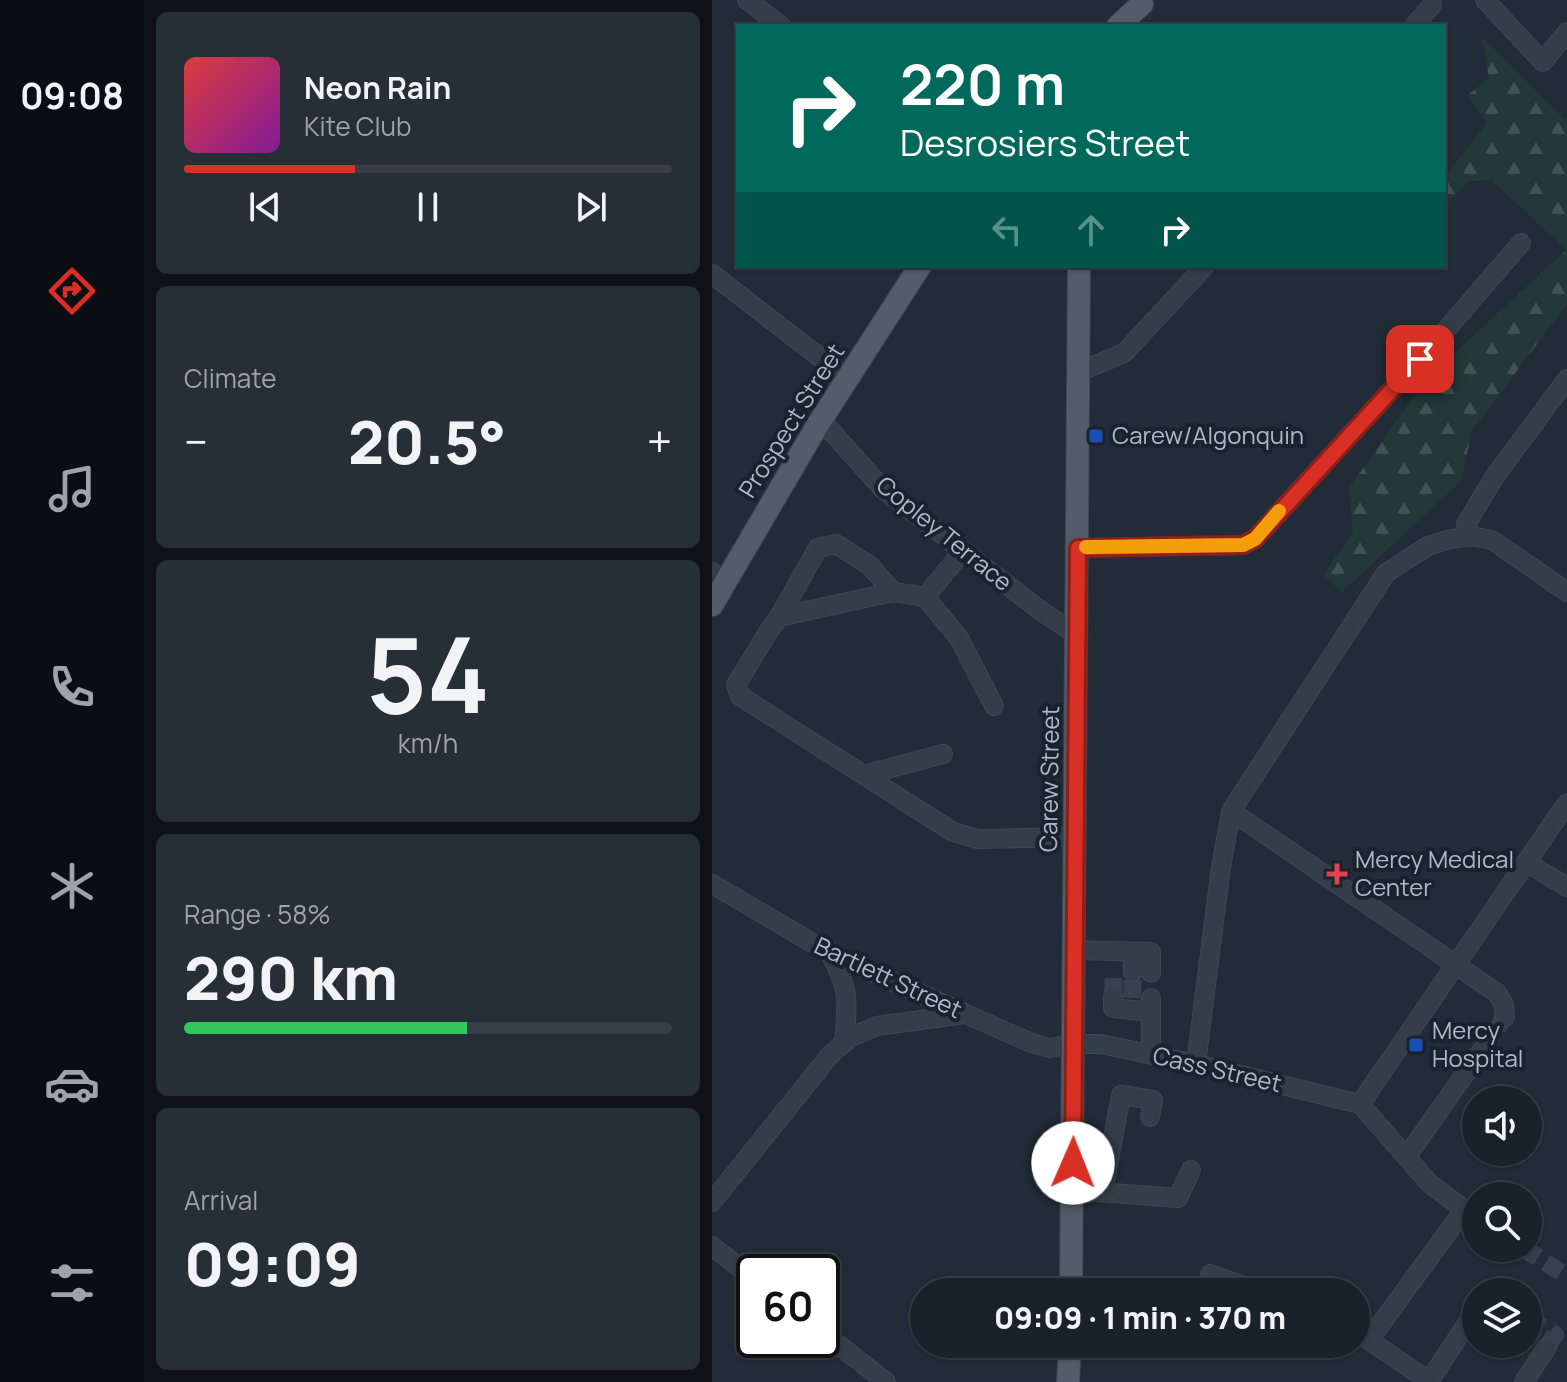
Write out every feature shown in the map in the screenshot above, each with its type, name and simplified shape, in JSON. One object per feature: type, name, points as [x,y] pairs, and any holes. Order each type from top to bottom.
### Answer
[{"type":"main road","points":[[1120,24],[1141,1]]},
{"type":"main road","points":[[1131,24],[1141,1]]},
{"type":"main road","name":"Prospect Street","points":[[712,605],[718,577],[919,268]]},
{"type":"main road","name":"Carew Street","points":[[1071,1278],[1079,268]]},
{"type":"main road","points":[[1068,1382],[1069,1358]]},
{"type":"street","points":[[747,0],[778,24]]},
{"type":"street","points":[[1485,0],[1543,62],[1567,32]]},
{"type":"street","points":[[1416,24],[1432,5]]},
{"type":"street","points":[[1078,548],[1243,545],[1255,539],[1439,338],[1521,243]]},
{"type":"street","points":[[1079,372],[1124,353],[1203,268]]},
{"type":"street","points":[[712,274],[848,379]]},
{"type":"street","points":[[1470,537],[1466,524],[1488,488],[1567,379]]},
{"type":"street","name":"Copley Terrace","points":[[821,420],[883,489],[1041,611],[1077,635]]},
{"type":"street","points":[[1196,1064],[1231,811],[1386,573],[1428,546],[1470,537],[1492,540],[1567,592]]},
{"type":"street","points":[[893,592],[869,565],[836,544],[818,548],[736,685],[740,696],[953,832],[978,839],[1075,837]]},
{"type":"street","points":[[925,597],[963,551]]},
{"type":"street","points":[[779,617],[893,592],[925,597],[959,638],[994,706]]},
{"type":"street","points":[[864,775],[943,754]]},
{"type":"street","points":[[1462,1208],[1430,1184],[1360,1104],[1567,803]]},
{"type":"street","points":[[1231,811],[1497,993],[1504,1005],[1505,1017]]},
{"type":"street","points":[[1526,862],[1567,887]]},
{"type":"street","name":"Bartlett Street","points":[[712,884],[829,951],[965,1014],[1049,1048],[1073,1044]]},
{"type":"street","points":[[1074,950],[1113,951],[1133,952],[1151,952],[1132,972],[1113,951]]},
{"type":"street","points":[[829,951],[843,978],[848,1000],[844,1043]]},
{"type":"street","points":[[1113,996],[1113,1008],[1142,1004],[1151,1054]]},
{"type":"street","points":[[712,1202],[830,1055],[851,1037],[877,1026],[965,1014]]},
{"type":"street","name":"Cass Street","points":[[1073,1044],[1101,1044],[1151,1054],[1360,1104]]},
{"type":"street","points":[[1407,1156],[1482,1050]]},
{"type":"street","points":[[1103,1192],[1121,1095],[1153,1100],[1150,1117]]},
{"type":"street","points":[[1072,1190],[1178,1198],[1191,1170]]},
{"type":"street","points":[[1370,1327],[1462,1223]]},
{"type":"street","points":[[712,1246],[736,1265]]},
{"type":"street","points":[[1210,1274],[1221,1278]]},
{"type":"street","points":[[1370,1341],[1429,1382],[1462,1331]]},
{"type":"street","points":[[840,1346],[886,1382]]},
{"type":"street","points":[[1524,1382],[1547,1347]]},
{"type":"green space","points":[[1482,37],[1564,119],[1567,117],[1567,304],[1472,431],[1461,481],[1342,592],[1323,575],[1353,532],[1349,488],[1424,382],[1566,250],[1492,180],[1468,181],[1446,205],[1446,175],[1487,123],[1468,95],[1489,78]]},
{"type":"tunnel","points":[[1113,996],[1114,971]]},
{"type":"tunnel","points":[[1132,998],[1133,972]]},
{"type":"tunnel","points":[[1482,1050],[1505,1017]]},
{"type":"tunnel","points":[[1542,1260],[1567,1276]]},
{"type":"tunnel","points":[[1542,1326],[1555,1335],[1547,1347]]},
{"type":"slow traffic","points":[[1086,547],[1243,545],[1255,539],[1279,511]]},
{"type":"place","name":"Carew/Algonquin","points":[[1096,436]]},
{"type":"place","name":"Mercy Medical Center","points":[[1337,874]]},
{"type":"place","name":"Mercy Hospital","points":[[1416,1045]]},
{"type":"route","points":[[1073,1163],[1078,548],[1243,545],[1255,539],[1420,359]]}]
